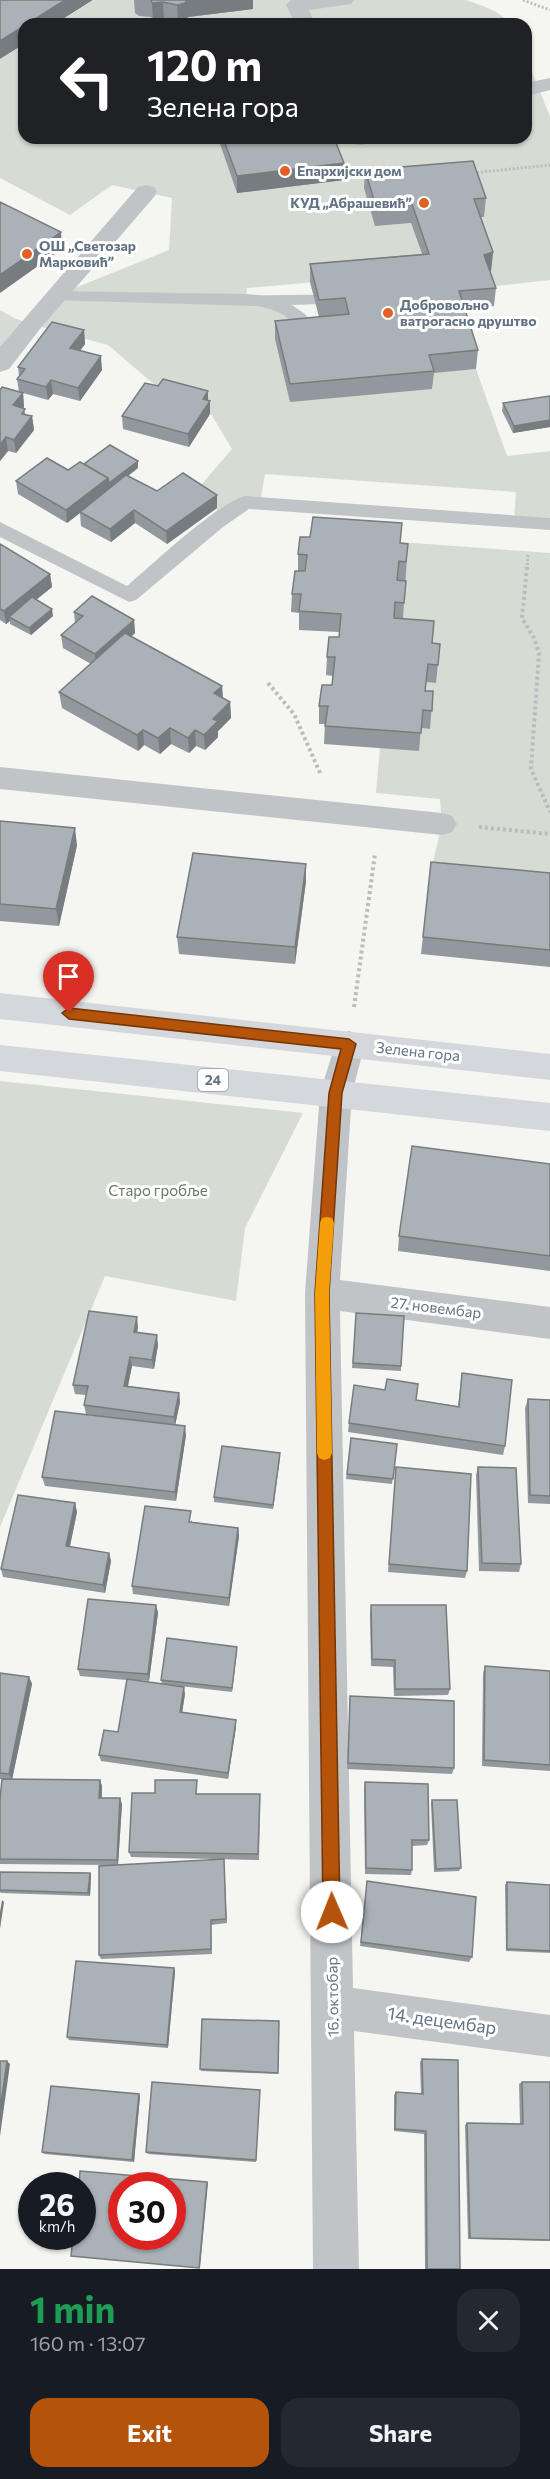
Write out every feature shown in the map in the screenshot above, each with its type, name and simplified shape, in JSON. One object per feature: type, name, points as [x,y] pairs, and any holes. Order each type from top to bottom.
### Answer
[{"type":"main road","name":"Зелена гора","points":[[0,1006],[550,1067]]},
{"type":"main road","name":"24","points":[[0,1059],[550,1117]]},
{"type":"street","points":[[302,18],[296,5],[344,0]]},
{"type":"street","points":[[532,88],[550,84]]},
{"type":"street","points":[[0,364],[55,296],[146,192]]},
{"type":"street","points":[[0,778],[442,824]]},
{"type":"street","name":"16. октобар","points":[[336,2269],[322,1293],[336,1093],[349,1044]]},
{"type":"street","name":"27. новембар","points":[[322,1293],[550,1323]]},
{"type":"street","name":"14. децембар","points":[[333,2007],[550,2036]]},
{"type":"lane","points":[[55,296],[314,300]]},
{"type":"lane","points":[[246,299],[276,304],[294,312],[304,321],[311,336]]},
{"type":"lane","points":[[0,529],[129,595],[216,522],[246,502],[550,524]]},
{"type":"path","points":[[523,0],[550,10]]},
{"type":"path","points":[[464,174],[550,165]]},
{"type":"path","points":[[528,551],[522,618],[534,638],[539,654],[531,770],[550,812]]},
{"type":"path","points":[[268,683],[284,697],[302,728],[336,813]]},
{"type":"path","points":[[349,1044],[380,818]]},
{"type":"path","points":[[442,824],[550,834]]},
{"type":"green space","points":[[94,0],[466,0],[504,18],[66,18]]},
{"type":"green space","points":[[18,48],[18,144],[532,144],[532,72],[550,116],[550,280],[487,287],[473,218],[484,216],[375,226],[411,223],[428,272],[247,288],[246,299],[276,304],[428,373],[476,369],[507,456],[550,451],[550,524],[514,521],[516,492],[265,474],[260,503],[216,522],[217,508],[194,493],[232,449],[211,414],[163,392],[108,345],[31,324],[55,296],[169,250],[172,198],[112,185],[70,215],[0,178],[0,59]]},
{"type":"green space","points":[[0,310],[31,324],[0,364]]},
{"type":"green space","points":[[400,542],[550,553],[550,891],[429,879],[442,824],[440,799],[376,793],[380,748],[421,728],[429,729],[424,709],[426,682],[436,683],[393,636],[397,580],[405,580],[407,563],[398,562]]},
{"type":"green space","name":"Старо гробље","points":[[0,1081],[303,1113],[245,1228],[236,1301],[105,1276],[0,1527]]},
{"type":"building","points":[[0,0],[65,0],[36,18],[18,18],[18,30],[0,41]]},
{"type":"building","points":[[151,0],[187,0],[177,5],[163,2],[152,3]]},
{"type":"building","points":[[225,144],[336,144],[344,163],[237,176]]},
{"type":"building","name":"Добровољно ватрогасно друштво","points":[[473,161],[486,198],[474,199],[493,252],[484,255],[496,288],[459,291],[478,350],[429,355],[434,371],[290,384],[275,321],[349,314],[345,298],[319,300],[310,264],[429,254],[412,204],[376,207],[365,170]]},
{"type":"building","points":[[0,202],[61,232],[0,275]]},
{"type":"building","points":[[52,322],[84,330],[70,348],[101,356],[78,388],[51,380],[46,387],[17,379],[25,369],[18,367]]},
{"type":"building","points":[[163,379],[208,391],[203,399],[210,401],[188,434],[122,416],[145,383],[158,386]]},
{"type":"building","points":[[2,387],[23,393],[13,405],[25,409],[22,414],[32,416],[14,440],[6,437],[0,445],[0,390]]},
{"type":"building","points":[[550,396],[550,420],[514,426],[503,403]]},
{"type":"building","points":[[110,445],[138,461],[109,483],[108,478],[84,464]]},
{"type":"building","points":[[47,458],[68,470],[80,462],[108,478],[66,510],[16,481]]},
{"type":"building","points":[[183,473],[217,495],[166,531],[134,510],[110,529],[80,512],[126,475],[157,491]]},
{"type":"building","points":[[313,517],[402,523],[400,543],[408,544],[406,562],[399,561],[397,580],[406,581],[404,603],[395,602],[394,618],[434,621],[432,643],[440,644],[438,665],[428,664],[425,691],[433,691],[432,711],[423,710],[421,733],[325,726],[328,706],[319,706],[322,685],[332,685],[335,657],[327,657],[329,637],[339,637],[341,614],[299,611],[301,594],[292,594],[295,571],[305,571],[307,555],[298,554],[300,537],[310,537]]},
{"type":"building","points":[[0,544],[50,574],[4,611],[0,609]]},
{"type":"building","points":[[92,596],[134,620],[95,654],[61,635],[83,616],[74,612]]},
{"type":"building","points":[[32,597],[52,609],[29,628],[9,617]]},
{"type":"building","points":[[125,633],[222,686],[214,693],[230,702],[213,719],[218,721],[204,735],[195,730],[188,738],[170,728],[158,738],[143,730],[137,735],[59,692]]},
{"type":"building","points":[[0,821],[75,828],[56,909],[0,904]]},
{"type":"building","points":[[193,853],[306,864],[295,947],[177,937]]},
{"type":"building","points":[[431,862],[550,873],[550,950],[423,937]]},
{"type":"building","points":[[412,1146],[550,1164],[550,1256],[399,1236]]},
{"type":"building","points":[[89,1311],[137,1317],[134,1332],[157,1335],[152,1360],[130,1357],[124,1386],[179,1393],[174,1417],[84,1405],[88,1386],[73,1385]]},
{"type":"building","points":[[356,1313],[404,1316],[401,1366],[353,1363]]},
{"type":"building","points":[[462,1373],[512,1380],[505,1446],[349,1423],[354,1385],[385,1390],[387,1379],[418,1384],[416,1400],[459,1407]]},
{"type":"building","points":[[528,1399],[550,1400],[550,1496],[530,1495]]},
{"type":"building","points":[[55,1411],[185,1426],[175,1492],[42,1477]]},
{"type":"building","points":[[351,1438],[397,1444],[393,1479],[347,1474]]},
{"type":"building","points":[[222,1446],[280,1453],[273,1505],[214,1497]]},
{"type":"building","points":[[396,1467],[471,1474],[467,1571],[389,1564]]},
{"type":"building","points":[[478,1467],[516,1468],[521,1564],[482,1563]]},
{"type":"building","points":[[18,1495],[75,1503],[66,1546],[109,1553],[103,1585],[1,1569]]},
{"type":"building","points":[[145,1506],[191,1511],[189,1522],[238,1528],[229,1598],[132,1586]]},
{"type":"building","points":[[88,1599],[156,1605],[148,1674],[78,1669]]},
{"type":"building","points":[[371,1605],[446,1605],[450,1689],[395,1689],[395,1660],[372,1659]]},
{"type":"building","points":[[167,1638],[237,1647],[232,1688],[161,1680]]},
{"type":"building","points":[[485,1666],[550,1671],[550,1765],[484,1760]]},
{"type":"building","points":[[0,1673],[29,1677],[9,1774],[0,1773]]},
{"type":"building","points":[[127,1679],[184,1687],[180,1712],[236,1720],[228,1773],[99,1755],[104,1730],[118,1732]]},
{"type":"building","points":[[350,1696],[454,1701],[454,1768],[348,1763]]},
{"type":"building","points":[[2,1779],[100,1780],[99,1798],[120,1798],[117,1860],[0,1859]]},
{"type":"building","points":[[155,1780],[197,1780],[196,1794],[260,1794],[258,1854],[129,1852],[132,1793],[155,1793]]},
{"type":"building","points":[[365,1782],[428,1784],[429,1840],[412,1840],[412,1870],[366,1868]]},
{"type":"building","points":[[432,1800],[457,1800],[461,1868],[436,1869]]},
{"type":"building","points":[[224,1859],[226,1919],[211,1920],[211,1949],[99,1955],[99,1866]]},
{"type":"building","points":[[0,1872],[90,1873],[88,1893],[0,1890]]},
{"type":"building","points":[[367,1881],[476,1897],[472,1957],[361,1942]]},
{"type":"building","points":[[507,1882],[550,1885],[550,1951],[507,1949]]},
{"type":"building","points":[[76,1961],[174,1968],[167,2045],[67,2037]]},
{"type":"building","points":[[202,2019],[279,2021],[278,2073],[200,2069]]},
{"type":"building","points":[[422,2059],[458,2060],[460,2269],[427,2269],[426,2131],[395,2129],[396,2092],[423,2094]]},
{"type":"building","points":[[0,2061],[7,2061],[0,2110]]},
{"type":"building","points":[[152,2082],[260,2090],[256,2160],[146,2152]]},
{"type":"building","points":[[522,2082],[550,2082],[550,2240],[470,2238],[467,2123],[523,2124]]},
{"type":"building","points":[[51,2086],[139,2094],[132,2160],[42,2152]]},
{"type":"building","points":[[96,2172],[108,2173],[108,2250],[186,2250],[186,2180],[207,2182],[199,2268],[71,2256],[72,2250],[96,2250]]},
{"type":"slow traffic","points":[[324,1453],[322,1293],[327,1223]]},
{"type":"place","name":"Епархијски дом","points":[[285,171]]},
{"type":"place","name":"КУД „Абрашевић”","points":[[424,203]]},
{"type":"place","name":"ОШ „Светозар Марковић”","points":[[27,254]]},
{"type":"place","name":"Добровољно ватрогасно друштво","points":[[388,313]]},
{"type":"route","points":[[69,1013],[349,1044],[336,1093],[322,1293],[332,1912]]}]
